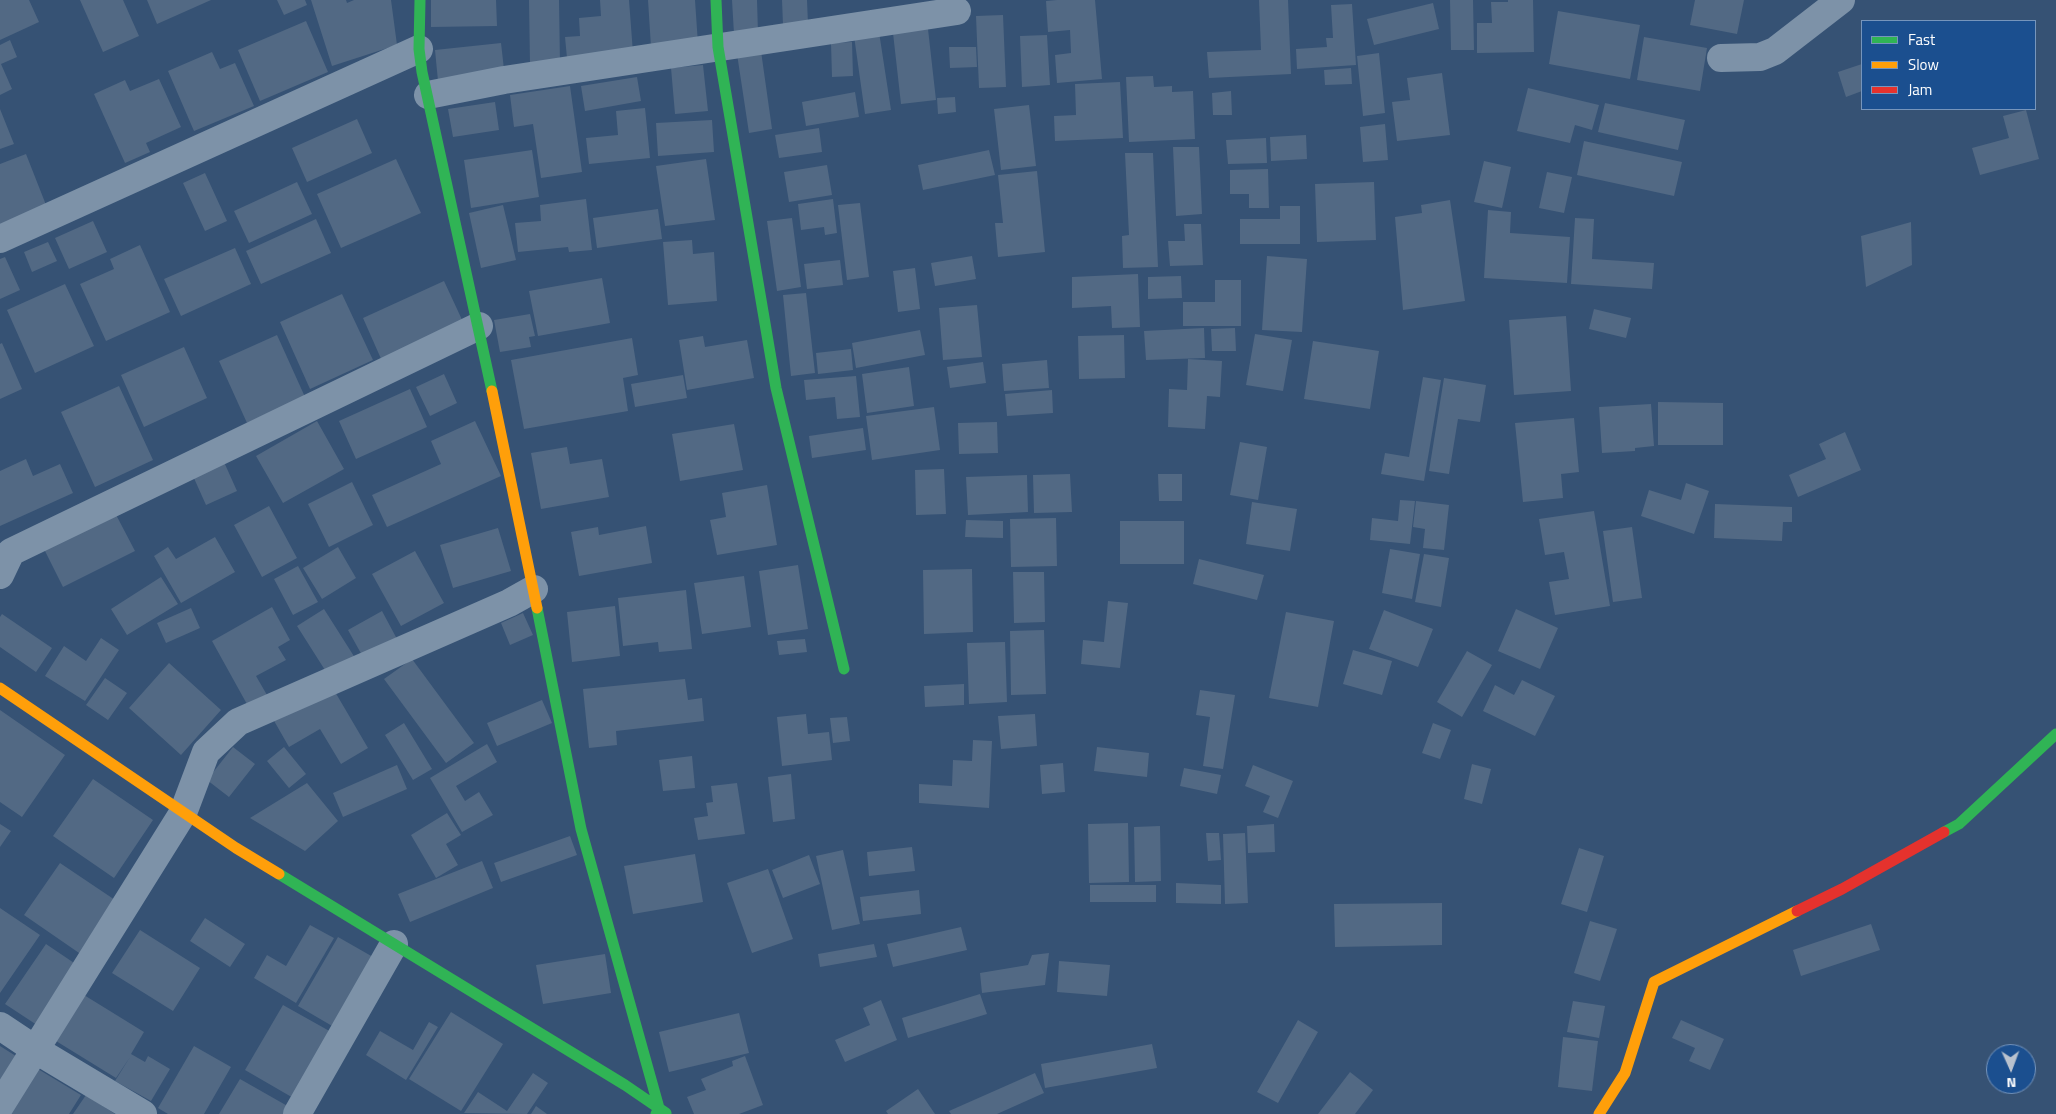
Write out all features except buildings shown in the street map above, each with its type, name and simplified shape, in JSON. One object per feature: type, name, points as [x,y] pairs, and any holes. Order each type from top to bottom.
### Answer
[{"type":"street","points":[[420,0],[419,49],[534,589],[581,829],[661,1112]]},
{"type":"street","points":[[716,0],[718,47],[776,388],[844,669]]},
{"type":"street","points":[[1721,58],[1760,57],[1775,51],[1841,0]]},
{"type":"street","points":[[428,95],[504,80],[957,11]]},
{"type":"street","points":[[0,239],[419,49]]},
{"type":"street","points":[[4,556],[479,326]]},
{"type":"street","points":[[0,1106],[183,812],[206,752],[238,722],[509,603],[534,589]]},
{"type":"street","points":[[0,688],[236,848],[625,1085],[661,1112]]},
{"type":"street","points":[[1599,1114],[1625,1073],[1654,982],[1842,889],[1959,824],[2056,734]]},
{"type":"street","points":[[297,1114],[394,944]]},
{"type":"street","points":[[0,1026],[36,1050],[143,1114]]},
{"type":"traffic: fast","points":[[420,0],[419,49],[422,72],[492,391]]},
{"type":"traffic: fast","points":[[716,0],[718,47],[776,388],[844,669]]},
{"type":"traffic: fast","points":[[537,608],[581,829],[659,1108],[656,1114]]},
{"type":"traffic: fast","points":[[1944,832],[1959,824],[2056,734]]},
{"type":"traffic: fast","points":[[279,874],[625,1085],[666,1113]]},
{"type":"traffic: slow","points":[[492,391],[537,608]]},
{"type":"traffic: slow","points":[[0,688],[236,848],[279,874]]},
{"type":"traffic: slow","points":[[1599,1114],[1625,1073],[1654,982],[1797,911]]},
{"type":"traffic: jam","points":[[1797,911],[1842,889],[1944,832]]}]
